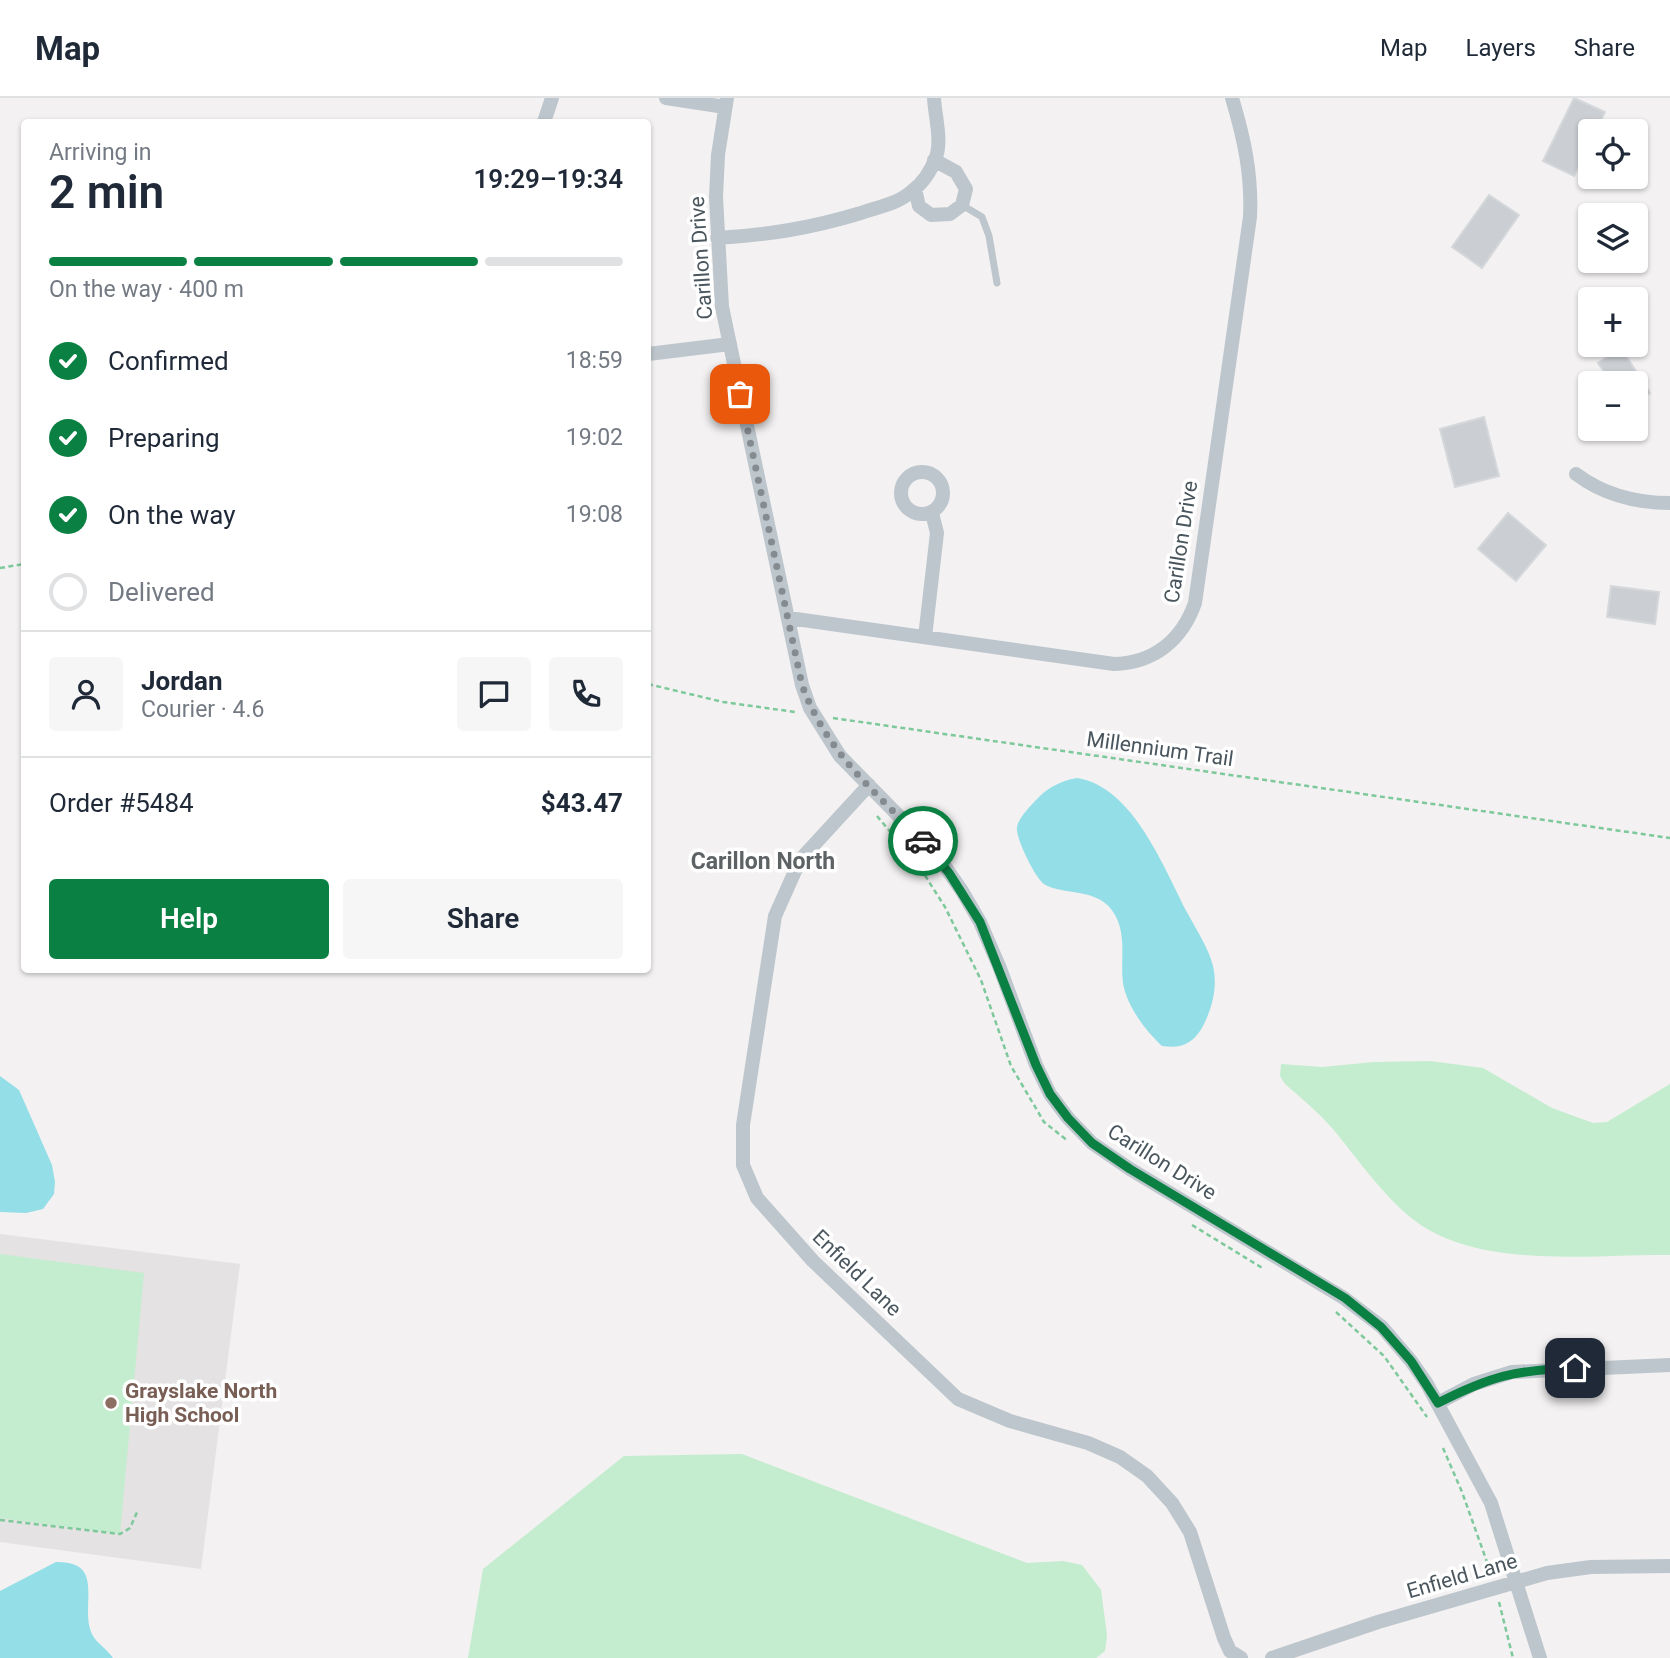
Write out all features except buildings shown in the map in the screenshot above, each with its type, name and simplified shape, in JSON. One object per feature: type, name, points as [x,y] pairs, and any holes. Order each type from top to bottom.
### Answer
[{"type":"street","points":[[545,119],[552,98]]},
{"type":"street","points":[[666,98],[726,103]]},
{"type":"street","points":[[717,238],[772,235],[808,228],[895,202],[915,189],[934,160],[938,147],[934,98]]},
{"type":"street","name":"Carillon Drive","points":[[789,618],[1114,664],[1131,664],[1148,659],[1163,650],[1188,622],[1195,603],[1250,217],[1252,186],[1249,160],[1232,98]]},
{"type":"street","name":"Carillon Drive","points":[[726,103],[718,155],[717,238],[722,307],[802,685],[814,715],[840,757],[937,855],[962,891],[980,922],[999,966],[1036,1065],[1050,1094],[1068,1118],[1092,1143],[1130,1169],[1345,1298],[1381,1327],[1411,1361],[1438,1403],[1491,1503],[1540,1658]]},
{"type":"street","points":[[915,189],[919,206],[931,215],[950,214],[962,205],[966,188],[956,172],[934,160]]},
{"type":"street","points":[[651,354],[730,344]]},
{"type":"street","points":[[1576,474],[1594,487],[1623,498],[1670,503]]},
{"type":"street","points":[[925,637],[937,533],[932,513]]},
{"type":"street","name":"Enfield Lane","points":[[869,785],[800,860],[775,916],[743,1125],[743,1165],[757,1198],[813,1261],[958,1399],[1010,1421],[1088,1443],[1120,1457],[1147,1476],[1172,1503],[1190,1532],[1224,1638],[1230,1651],[1241,1658]]},
{"type":"street","points":[[1438,1403],[1475,1384],[1512,1372],[1670,1365]]},
{"type":"street","name":"Enfield Lane","points":[[1272,1658],[1378,1622],[1547,1573],[1591,1567],[1670,1566]]},
{"type":"lane","points":[[962,205],[982,217],[989,236],[997,283]]},
{"type":"path","points":[[0,568],[21,564]]},
{"type":"path","name":"Millennium Trail","points":[[651,685],[723,702],[1670,838]]},
{"type":"path","points":[[0,1520],[120,1534],[130,1528],[138,1510]]},
{"type":"shaded area","name":"Grayslake North High School","points":[[0,1234],[240,1264],[201,1569],[0,1542]]},
{"type":"green space","points":[[1430,1061],[1483,1068],[1552,1108],[1593,1123],[1607,1122],[1670,1084],[1670,1255],[1538,1256],[1503,1253],[1441,1236],[1402,1210],[1332,1128],[1285,1084],[1280,1076],[1281,1064],[1322,1067],[1374,1062]]},
{"type":"green space","points":[[0,1254],[144,1273],[120,1534],[0,1518]]},
{"type":"green space","points":[[742,1454],[1027,1563],[1063,1561],[1082,1565],[1101,1590],[1107,1635],[1105,1651],[1096,1658],[468,1658],[483,1569],[624,1456]]},
{"type":"water","points":[[1077,778],[1097,785],[1115,797],[1131,813],[1145,832],[1208,952],[1215,982],[1213,998],[1202,1028],[1185,1044],[1175,1047],[1162,1046],[1133,1010],[1123,983],[1121,931],[1108,906],[1090,896],[1051,888],[1044,884],[1022,848],[1017,827],[1024,813],[1049,789]]},
{"type":"water","points":[[0,1076],[19,1090],[52,1165],[54,1194],[43,1209],[26,1213],[0,1212]]},
{"type":"water","points":[[56,1562],[71,1563],[86,1575],[90,1629],[94,1638],[113,1658],[0,1658],[0,1591]]},
{"type":"way so far","points":[[740,394],[802,685],[810,708],[840,757],[923,841]]},
{"type":"place","name":"Grayslake North High School","points":[[111,1403]]},
{"type":"district","name":"Carillon North","points":[[763,861]]},
{"type":"route","points":[[923,841],[937,855],[980,922],[1050,1094],[1092,1143],[1130,1169],[1345,1298],[1381,1327],[1411,1361],[1438,1403],[1475,1384],[1512,1372],[1575,1368]]}]
